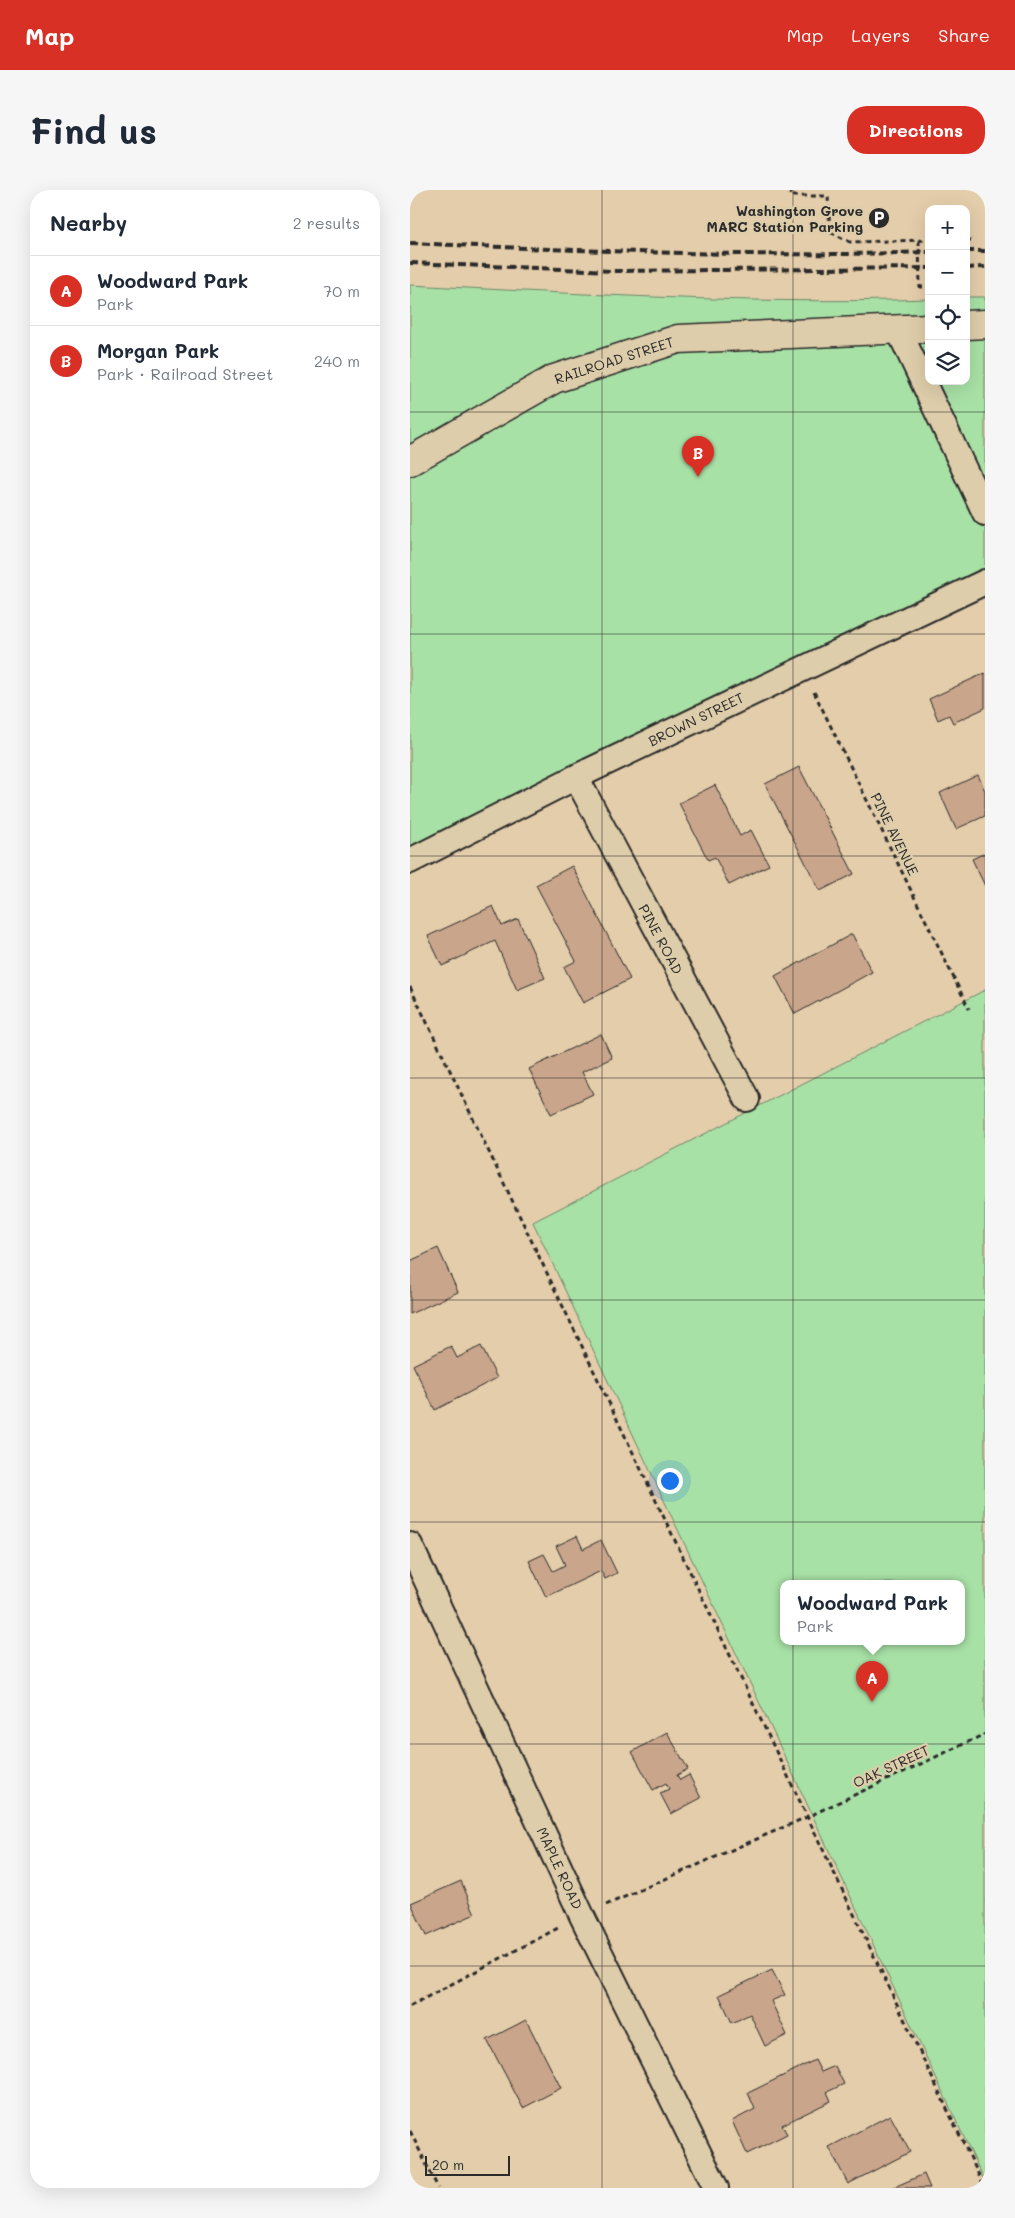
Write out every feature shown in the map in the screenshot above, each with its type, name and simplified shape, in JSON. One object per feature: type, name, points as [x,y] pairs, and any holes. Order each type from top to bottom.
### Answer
[{"type":"street","points":[[970,325],[985,324]]},
{"type":"street","name":"RAILROAD STREET","points":[[410,460],[554,379],[678,339],[925,328]]},
{"type":"street","points":[[899,331],[985,513]]},
{"type":"street","name":"BROWN STREET","points":[[410,861],[576,777],[985,582]]},
{"type":"street","name":"PINE ROAD","points":[[576,777],[747,1099]]},
{"type":"street","name":"MAPLE ROAD","points":[[410,1545],[582,1916],[716,2188]]},
{"type":"path","points":[[791,190],[790,196],[828,196],[830,232],[850,242],[925,240]]},
{"type":"path","points":[[919,240],[920,287],[925,287]]},
{"type":"path","name":"PINE AVENUE","points":[[803,669],[969,1009]]},
{"type":"path","points":[[410,987],[985,2188]]},
{"type":"path","name":"OAK STREET","points":[[807,1817],[985,1734]]},
{"type":"path","points":[[410,2132],[438,2188]]},
{"type":"green space","points":[[410,285],[734,300],[925,299],[925,385],[970,385],[970,297],[985,297],[985,573],[410,850]]},
{"type":"green space","points":[[985,990],[985,2182],[533,1222]]},
{"type":"building","points":[[985,673],[985,708],[953,723],[949,715],[938,720],[929,699]]},
{"type":"building","points":[[799,767],[854,874],[820,891],[765,784]]},
{"type":"building","points":[[978,775],[985,791],[985,816],[956,829],[940,793]]},
{"type":"building","points":[[715,785],[740,836],[751,830],[769,865],[729,885],[715,857],[708,860],[679,803]]},
{"type":"building","points":[[985,853],[985,886],[972,859]]},
{"type":"building","points":[[572,866],[630,979],[583,1003],[564,967],[576,961],[536,885]]},
{"type":"building","points":[[493,906],[502,926],[518,919],[545,978],[517,990],[495,941],[442,966],[428,936]]},
{"type":"building","points":[[852,934],[872,972],[795,1014],[775,976]]},
{"type":"building","points":[[601,1034],[612,1058],[582,1072],[593,1094],[551,1114],[529,1069]]},
{"type":"building","points":[[438,1248],[458,1292],[410,1314],[410,1261]]},
{"type":"building","points":[[451,1346],[457,1358],[481,1346],[497,1378],[435,1410],[413,1365]]},
{"type":"building","points":[[577,1536],[583,1549],[601,1540],[617,1573],[605,1579],[601,1571],[546,1597],[529,1561],[544,1554],[553,1571],[565,1565],[556,1546]]},
{"type":"building","points":[[667,1732],[688,1769],[677,1775],[680,1780],[689,1775],[701,1798],[671,1814],[660,1793],[669,1789],[666,1783],[653,1790],[632,1752]]},
{"type":"building","points":[[461,1881],[475,1914],[426,1936],[411,1903]]},
{"type":"building","points":[[772,1970],[785,1995],[771,2001],[787,2035],[765,2046],[750,2014],[732,2023],[719,1995]]},
{"type":"building","points":[[526,2020],[561,2088],[523,2108],[487,2040]]},
{"type":"building","points":[[815,2060],[821,2072],[835,2066],[844,2084],[827,2092],[831,2101],[782,2125],[787,2134],[747,2154],[732,2121],[755,2109],[748,2093]]},
{"type":"building","points":[[890,2115],[910,2152],[848,2184],[829,2147]]},
{"type":"building","points":[[924,2174],[930,2188],[892,2188]]},
{"type":"railway","points":[[410,243],[734,254],[925,252]]},
{"type":"railway","points":[[970,251],[985,251]]},
{"type":"railway","points":[[410,263],[613,271],[925,268]]},
{"type":"railway","points":[[970,268],[985,267]]},
{"type":"place","name":"Washington Grove MARC Station Parking","points":[[879,218]]},
{"type":"place","name":"Morgan Park","points":[[698,477]]},
{"type":"place","name":"Woodward Park","points":[[872,1702]]}]
